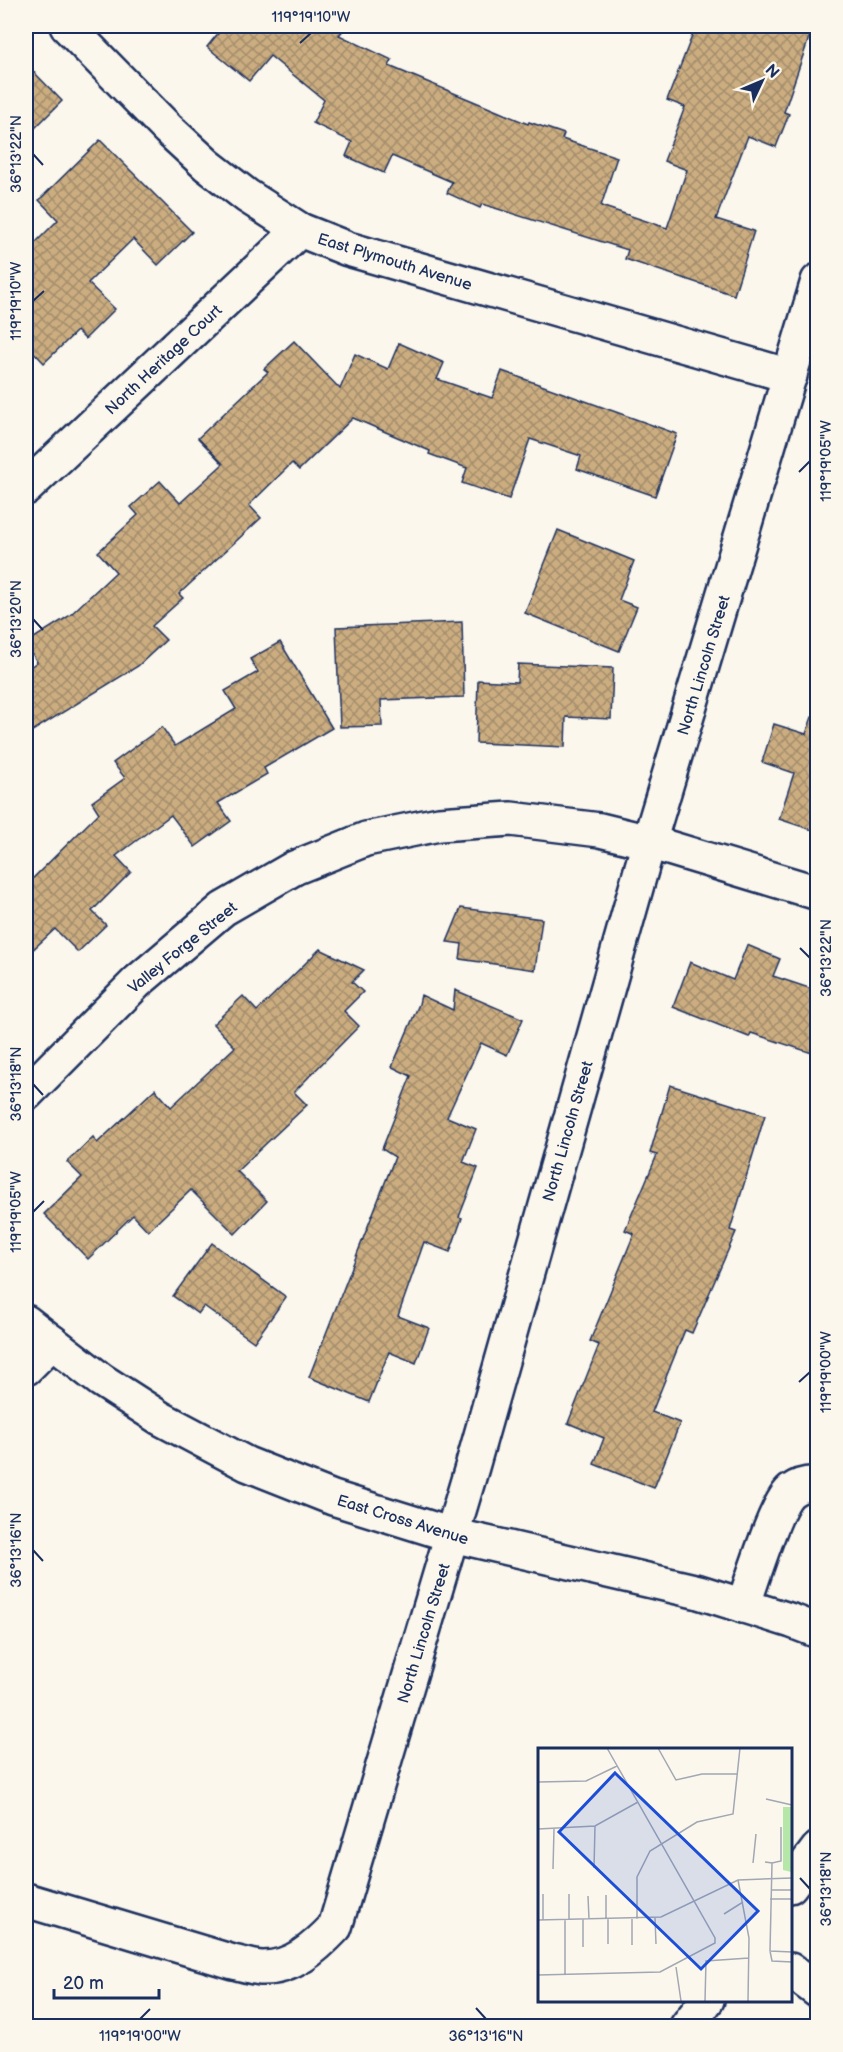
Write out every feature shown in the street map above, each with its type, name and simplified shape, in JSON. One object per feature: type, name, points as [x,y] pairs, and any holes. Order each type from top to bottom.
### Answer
[{"type":"street","name":"East Plymouth Avenue","points":[[67,26],[168,129],[207,165],[247,196],[300,230],[348,249],[790,376]]},
{"type":"street","name":"North Heritage Court","points":[[26,488],[300,230]]},
{"type":"street","name":"North Lincoln Street","points":[[26,1900],[232,1962],[262,1968],[291,1963],[316,1947],[335,1927],[452,1535],[649,842],[818,282]]},
{"type":"street","name":"Valley Forge Street","points":[[26,1094],[137,982],[223,909],[294,868],[366,839],[439,824],[511,819],[600,830],[649,842],[818,893]]},
{"type":"street","name":"East Cross Avenue","points":[[26,1322],[101,1380],[160,1418],[247,1464],[333,1498],[452,1535],[699,1592],[818,1631]]},
{"type":"street","points":[[26,1368],[52,1342]]},
{"type":"street","points":[[743,1606],[780,1506],[792,1490],[809,1483],[818,1484]]},
{"type":"street","points":[[793,1878],[818,1849]]},
{"type":"street","points":[[792,1972],[818,1991]]},
{"type":"street","points":[[687,2026],[706,2001]]},
{"type":"building","points":[[224,26],[347,26],[339,35],[392,60],[389,66],[528,124],[529,122],[564,134],[562,139],[617,157],[601,206],[667,228],[687,170],[664,161],[685,107],[667,100],[696,26],[813,26],[784,112],[789,114],[776,147],[748,136],[716,219],[754,231],[734,295],[625,259],[628,250],[482,204],[480,208],[447,193],[452,182],[392,156],[384,173],[346,156],[352,142],[313,123],[324,100],[270,56],[249,81],[207,47]]},
{"type":"building","points":[[26,64],[62,101],[26,137]]},
{"type":"building","points":[[100,140],[192,232],[158,265],[133,239],[88,283],[115,309],[85,339],[77,331],[44,363],[26,344],[26,252],[58,220],[39,200]]},
{"type":"building","points":[[294,341],[340,389],[355,354],[388,369],[399,343],[444,363],[437,379],[492,398],[502,371],[677,434],[655,496],[577,469],[581,456],[530,439],[509,499],[462,483],[467,468],[429,454],[430,451],[353,418],[299,470],[292,463],[249,505],[261,518],[179,594],[183,598],[152,626],[166,640],[138,666],[26,735],[26,670],[37,662],[26,643],[69,616],[116,572],[98,552],[138,515],[131,507],[160,481],[180,503],[223,464],[198,438],[268,372],[264,369]]},
{"type":"building","points":[[558,530],[634,561],[619,600],[637,607],[619,651],[525,613]]},
{"type":"building","points":[[462,622],[464,697],[381,700],[382,726],[340,727],[336,627]]},
{"type":"building","points":[[280,642],[332,728],[264,768],[267,774],[218,803],[231,821],[195,847],[171,815],[116,856],[131,872],[92,911],[106,925],[78,952],[55,929],[26,956],[26,885],[99,813],[92,802],[125,778],[113,763],[162,727],[175,746],[236,709],[225,691],[258,672],[250,659]]},
{"type":"building","points":[[518,664],[613,668],[611,719],[566,717],[565,747],[476,743],[478,680],[517,682]]},
{"type":"building","points":[[812,717],[818,718],[818,832],[779,819],[794,773],[762,762],[774,724],[806,734]]},
{"type":"building","points":[[461,908],[542,919],[535,970],[460,959],[462,944],[447,942]]},
{"type":"building","points":[[747,945],[780,959],[773,976],[818,991],[818,1055],[751,1033],[749,1037],[673,1007],[690,962],[733,980]]},
{"type":"building","points":[[320,949],[364,970],[352,982],[363,992],[344,1011],[359,1026],[294,1092],[307,1105],[237,1171],[267,1201],[235,1234],[191,1190],[148,1231],[133,1215],[88,1259],[44,1214],[82,1177],[67,1162],[93,1137],[97,1143],[155,1089],[171,1107],[235,1047],[213,1024],[243,996],[257,1011]]},
{"type":"building","points":[[455,990],[523,1019],[507,1055],[481,1043],[447,1117],[476,1129],[463,1162],[478,1168],[459,1217],[462,1218],[450,1252],[424,1242],[398,1316],[429,1328],[416,1363],[389,1352],[369,1402],[309,1377],[395,1157],[382,1149],[411,1076],[392,1067],[421,995],[453,1010]]},
{"type":"building","points":[[670,1085],[765,1115],[730,1230],[736,1232],[692,1333],[685,1330],[652,1412],[680,1423],[654,1488],[594,1464],[604,1438],[568,1423],[599,1345],[590,1341],[634,1234],[625,1230],[657,1155],[650,1153]]},
{"type":"building","points":[[212,1243],[286,1297],[254,1342],[204,1306],[198,1314],[173,1296]]}]
